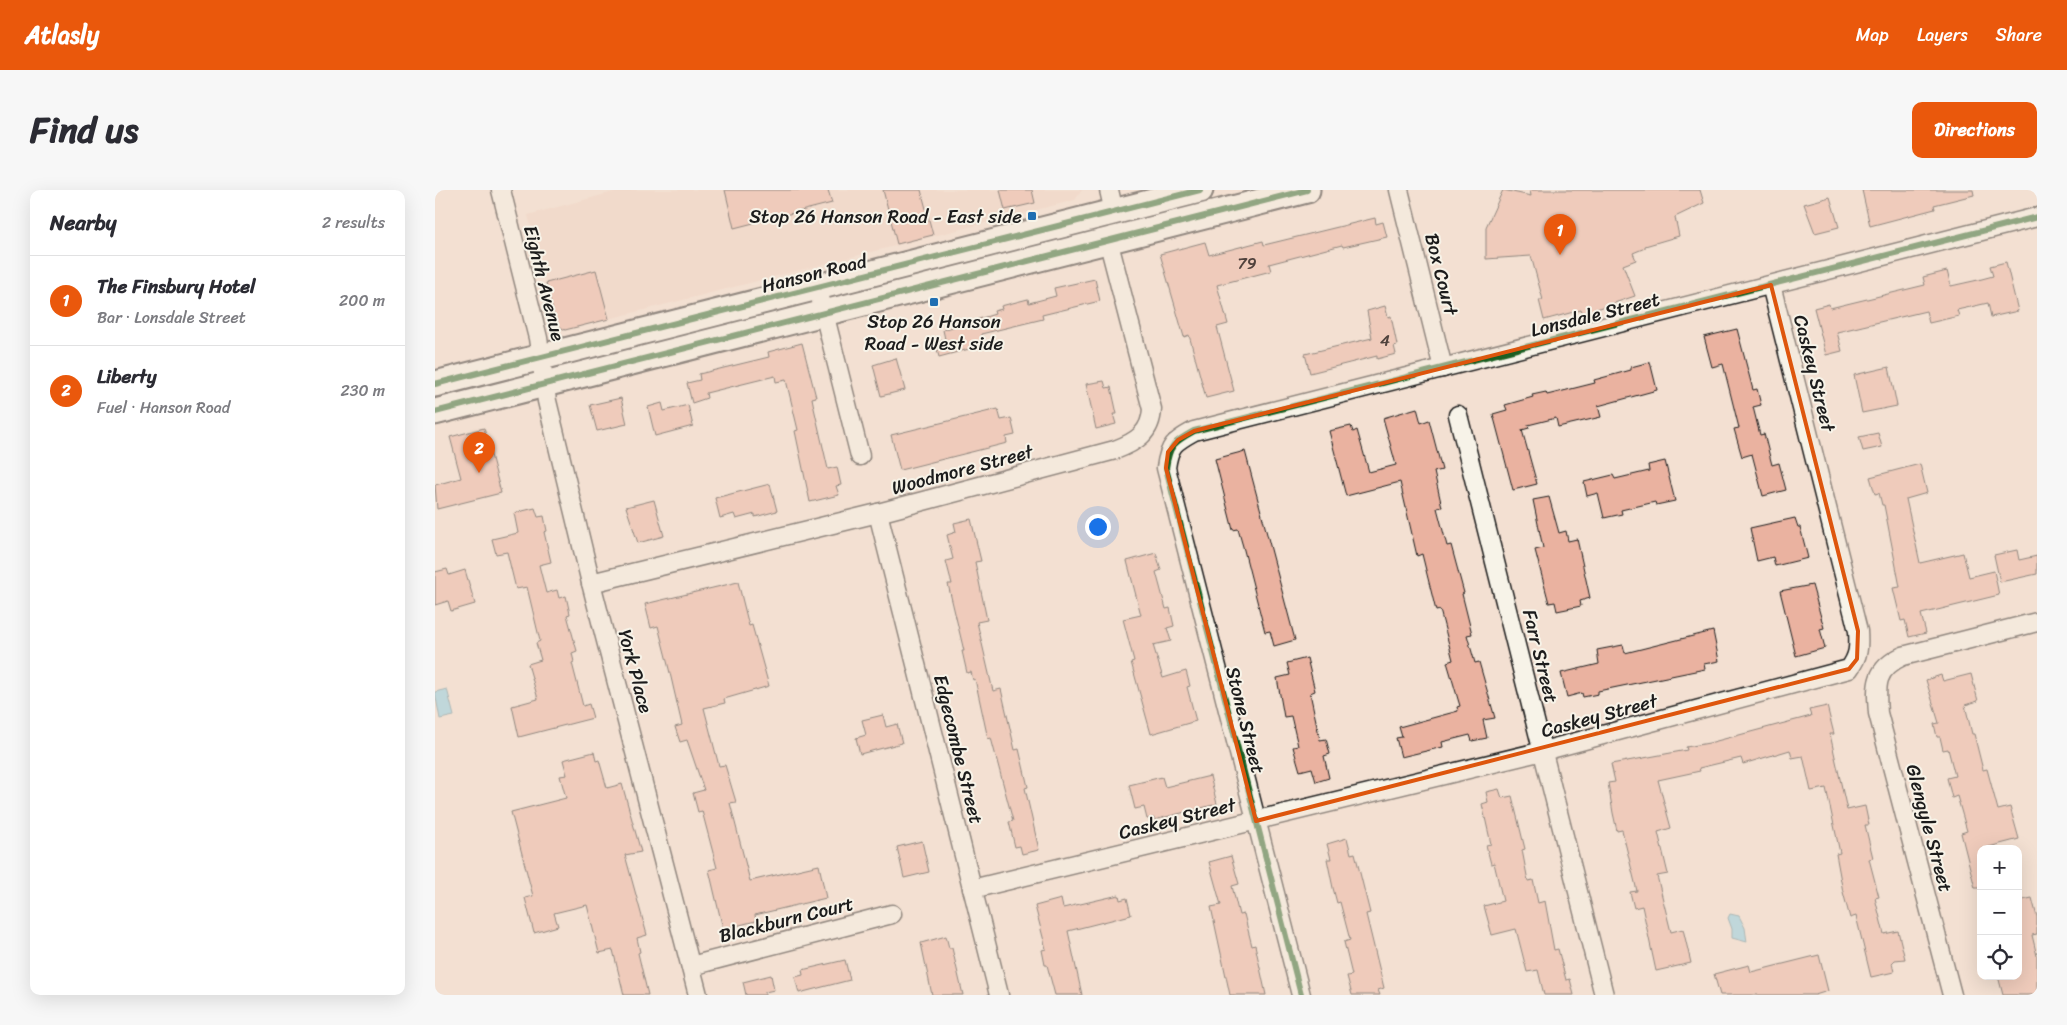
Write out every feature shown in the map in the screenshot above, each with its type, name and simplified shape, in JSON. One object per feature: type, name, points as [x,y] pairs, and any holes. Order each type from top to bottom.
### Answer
[{"type":"main road","name":"Hanson Road","points":[[435,384],[818,288],[1111,201],[1200,190]]},
{"type":"main road","points":[[435,412],[1307,190]]},
{"type":"main road","points":[[1108,240],[1111,201]]},
{"type":"street","name":"Eighth Avenue","points":[[501,190],[541,357]]},
{"type":"street","name":"Box Court","points":[[1399,190],[1443,368]]},
{"type":"street","name":"Lonsdale Street","points":[[1168,452],[1178,440],[1194,431],[2037,218]]},
{"type":"street","name":"Woodmore Street","points":[[591,583],[878,514],[1115,450],[1133,442],[1146,432],[1151,418],[1151,409],[1108,240]]},
{"type":"street","name":"Caskey Street","points":[[972,889],[1543,751],[1849,669],[1857,659],[1859,648],[1858,631],[1771,285]]},
{"type":"street","points":[[818,288],[860,456]]},
{"type":"street","name":"York Place","points":[[541,357],[544,384],[591,583],[698,995]]},
{"type":"street","name":"Farr Street","points":[[1458,415],[1604,995]]},
{"type":"street","name":"Stone Street","points":[[1168,452],[1166,468],[1301,995]]},
{"type":"street","name":"Edgecombe Street","points":[[878,514],[999,995]]},
{"type":"street","name":"Glengyle Street","points":[[1952,995],[1878,713],[1875,684],[1882,672],[1895,659],[2037,622]]},
{"type":"street","name":"Blackburn Court","points":[[691,966],[892,914]]},
{"type":"highlighted area","points":[[1771,285],[1858,631],[1857,659],[1849,669],[1836,674],[1256,821],[1166,468],[1168,452],[1178,440],[1194,431]]},
{"type":"shaded area","points":[[621,190],[1082,190],[1075,200],[565,330],[556,324],[528,215]]},
{"type":"water","points":[[447,689],[454,716],[440,719],[435,692]]},
{"type":"water","points":[[1730,914],[1739,916],[1745,928],[1747,942],[1732,938],[1732,929],[1728,918]]},
{"type":"building","points":[[725,190],[828,190],[832,203],[734,228]]},
{"type":"building","points":[[883,190],[921,190],[933,235],[897,244]]},
{"type":"building","points":[[1000,190],[1032,190],[1035,203],[1005,210]]},
{"type":"building","points":[[1503,190],[1531,196],[1530,190],[1700,190],[1704,203],[1675,217],[1679,236],[1645,246],[1645,248],[1633,253],[1636,260],[1623,265],[1635,296],[1582,314],[1581,310],[1544,320],[1539,300],[1543,300],[1531,256],[1486,259],[1486,227]]},
{"type":"building","points":[[1862,190],[1973,190],[1974,195],[1934,205],[1935,209],[1870,226]]},
{"type":"building","points":[[1830,197],[1839,227],[1815,233],[1804,204]]},
{"type":"building","points":[[1375,218],[1376,224],[1383,222],[1387,237],[1343,247],[1342,245],[1269,264],[1271,271],[1217,285],[1228,324],[1217,327],[1234,391],[1206,398],[1189,335],[1184,337],[1160,254],[1205,242],[1209,255],[1263,241],[1264,245]]},
{"type":"building","points":[[2006,262],[2018,311],[1991,317],[1988,303],[1957,310],[1959,316],[1929,323],[1926,311],[1837,332],[1842,351],[1826,355],[1814,308],[1829,304],[1830,308],[1925,285],[1923,277],[1947,271],[1951,286],[1978,280],[1993,276],[1990,266]]},
{"type":"building","points":[[596,270],[609,319],[565,330],[556,324],[546,283]]},
{"type":"building","points":[[1095,279],[1100,301],[1042,315],[1043,319],[981,334],[984,345],[939,357],[935,342],[945,339],[943,330],[995,314],[994,311],[1002,309],[1001,306],[1028,299],[1029,303],[1056,296],[1054,288]]},
{"type":"building","points":[[1385,306],[1388,317],[1391,316],[1397,345],[1394,346],[1396,354],[1377,359],[1377,356],[1310,373],[1305,354],[1372,338],[1367,311]]},
{"type":"building","points":[[1737,329],[1753,390],[1757,389],[1761,405],[1753,407],[1760,435],[1764,434],[1772,465],[1779,463],[1786,490],[1763,496],[1752,454],[1742,457],[1734,429],[1739,428],[1723,364],[1712,367],[1704,337]]},
{"type":"building","points":[[802,343],[816,397],[812,398],[828,469],[837,467],[841,485],[836,486],[839,495],[810,502],[795,431],[798,430],[786,380],[776,382],[775,376],[706,393],[707,398],[692,403],[687,383],[700,380],[699,374],[769,357],[768,352]]},
{"type":"building","points":[[896,358],[905,390],[881,396],[873,365]]},
{"type":"building","points":[[1650,362],[1657,390],[1598,406],[1601,417],[1558,427],[1556,418],[1528,425],[1529,428],[1522,430],[1537,484],[1513,490],[1493,414],[1507,410],[1505,405],[1533,397],[1532,395],[1546,392],[1547,395],[1595,383],[1594,380],[1631,370],[1631,367]]},
{"type":"building","points":[[1889,367],[1897,406],[1862,413],[1854,375]]},
{"type":"building","points":[[1104,381],[1106,388],[1111,387],[1117,414],[1113,414],[1116,424],[1096,429],[1086,384]]},
{"type":"building","points":[[621,398],[627,424],[597,431],[590,405]]},
{"type":"building","points":[[662,403],[664,411],[688,405],[693,426],[655,436],[648,407]]},
{"type":"building","points":[[1417,408],[1421,423],[1429,420],[1442,470],[1434,472],[1442,507],[1437,508],[1447,546],[1451,545],[1464,593],[1462,594],[1472,634],[1467,635],[1475,663],[1479,662],[1495,718],[1483,720],[1487,738],[1472,741],[1470,735],[1442,742],[1443,747],[1401,757],[1396,738],[1402,737],[1399,727],[1458,711],[1457,707],[1460,706],[1447,662],[1453,660],[1440,610],[1436,611],[1422,554],[1417,556],[1400,482],[1346,496],[1329,431],[1351,426],[1353,432],[1357,430],[1369,472],[1396,465],[1383,418]]},
{"type":"building","points":[[998,409],[1001,420],[1011,418],[1015,435],[1006,437],[1007,443],[900,470],[891,435]]},
{"type":"building","points":[[484,428],[501,493],[437,509],[435,485],[461,478],[450,437]]},
{"type":"building","points":[[1878,433],[1882,447],[1863,451],[1859,437]]},
{"type":"building","points":[[1245,451],[1295,640],[1274,646],[1270,631],[1265,632],[1238,529],[1233,530],[1215,459]]},
{"type":"building","points":[[1665,461],[1675,501],[1656,505],[1655,502],[1621,510],[1622,514],[1604,518],[1598,493],[1587,496],[1584,482],[1613,475],[1615,479],[1649,471],[1648,465]]},
{"type":"building","points":[[1920,464],[1927,493],[1906,499],[1920,563],[1963,553],[1969,577],[1994,571],[1999,595],[1921,614],[1926,633],[1909,637],[1905,620],[1901,621],[1893,588],[1900,587],[1884,505],[1882,505],[1879,493],[1875,494],[1870,477]]},
{"type":"building","points":[[770,484],[777,511],[755,517],[755,514],[736,519],[734,514],[720,518],[715,498]]},
{"type":"building","points":[[1549,497],[1559,533],[1566,531],[1568,541],[1577,539],[1590,598],[1580,601],[1581,606],[1557,611],[1555,602],[1549,603],[1535,550],[1543,548],[1533,500]]},
{"type":"building","points":[[654,500],[664,536],[638,543],[626,507]]},
{"type":"building","points":[[535,508],[538,517],[544,516],[547,531],[544,532],[551,562],[539,565],[546,593],[557,590],[559,598],[566,596],[570,614],[567,615],[577,651],[572,653],[574,662],[572,663],[583,706],[589,704],[593,718],[519,737],[512,706],[538,699],[528,664],[541,660],[536,643],[540,641],[527,587],[516,589],[507,552],[496,554],[492,539],[518,533],[514,513]]},
{"type":"building","points":[[1795,518],[1798,527],[1800,527],[1808,558],[1775,566],[1773,557],[1757,561],[1750,528]]},
{"type":"building","points":[[971,519],[981,561],[975,562],[987,620],[977,622],[993,691],[1001,689],[1015,750],[1019,749],[1028,787],[1025,788],[1039,850],[1022,854],[1020,846],[1015,847],[1009,822],[1013,821],[991,738],[988,739],[975,679],[973,680],[971,672],[967,673],[962,651],[964,651],[948,584],[952,584],[946,561],[953,559],[947,535],[956,532],[954,523]]},
{"type":"building","points":[[2017,550],[2019,560],[2037,556],[2037,574],[2000,582],[1994,555]]},
{"type":"building","points":[[1156,553],[1161,570],[1156,572],[1166,609],[1170,608],[1174,626],[1167,628],[1171,641],[1153,645],[1163,678],[1186,671],[1190,686],[1187,687],[1196,721],[1151,734],[1131,662],[1134,661],[1123,619],[1141,615],[1127,561]]},
{"type":"building","points":[[447,569],[449,575],[465,570],[475,604],[451,611],[448,601],[435,605],[435,572]]},
{"type":"building","points":[[738,582],[749,626],[752,625],[769,686],[724,699],[725,703],[704,708],[719,766],[725,765],[736,802],[730,803],[750,881],[819,865],[826,898],[755,915],[756,921],[723,929],[709,870],[717,868],[702,811],[698,812],[693,793],[704,790],[687,740],[680,742],[675,727],[682,725],[670,673],[658,626],[651,628],[645,604]]},
{"type":"building","points":[[1812,585],[1824,628],[1820,629],[1825,648],[1796,656],[1780,591]]},
{"type":"building","points":[[1713,631],[1719,661],[1704,664],[1705,669],[1598,691],[1598,694],[1583,697],[1582,693],[1567,697],[1561,673],[1599,664],[1597,650],[1623,645],[1625,653]]},
{"type":"building","points":[[1307,658],[1315,691],[1310,693],[1320,740],[1326,739],[1330,754],[1324,756],[1329,778],[1316,782],[1312,768],[1300,771],[1293,747],[1298,746],[1291,716],[1284,717],[1277,678],[1290,675],[1287,663]]},
{"type":"building","points":[[1971,674],[1978,701],[1965,705],[1972,734],[1974,734],[1983,770],[1987,769],[1998,810],[2010,807],[2019,839],[1996,845],[1977,845],[1977,888],[1975,888],[1961,833],[1967,831],[1957,796],[1952,798],[1947,778],[1955,776],[1948,749],[1943,750],[1940,737],[1937,737],[1934,724],[1939,723],[1926,680],[1941,675],[1943,681]]},
{"type":"building","points":[[1827,706],[1834,734],[1830,734],[1847,810],[1865,806],[1869,825],[1865,825],[1873,858],[1869,859],[1879,897],[1875,898],[1884,934],[1898,931],[1905,959],[1895,960],[1892,963],[1894,972],[1871,977],[1856,916],[1850,918],[1843,892],[1836,854],[1840,853],[1826,788],[1811,791],[1803,756],[1792,758],[1790,750],[1743,764],[1741,758],[1699,768],[1700,771],[1658,780],[1671,828],[1658,832],[1668,874],[1657,876],[1671,932],[1683,929],[1691,963],[1656,971],[1642,906],[1634,908],[1630,892],[1637,891],[1622,830],[1617,831],[1613,813],[1608,783],[1615,782],[1611,764],[1687,750],[1686,747],[1709,743],[1811,716],[1809,710]]},
{"type":"building","points":[[883,715],[886,727],[897,724],[902,743],[860,754],[856,738],[866,735],[862,720]]},
{"type":"building","points":[[594,752],[596,761],[599,760],[607,788],[622,784],[641,852],[625,855],[647,935],[637,938],[640,952],[638,953],[648,995],[624,995],[613,950],[599,953],[587,905],[554,913],[558,926],[534,933],[525,898],[533,896],[511,812],[566,798],[560,776],[567,775],[563,760]]},
{"type":"building","points":[[1210,776],[1217,804],[1154,820],[1154,818],[1147,819],[1144,807],[1135,809],[1129,785],[1162,777],[1165,787]]},
{"type":"building","points":[[1499,789],[1502,798],[1512,796],[1525,849],[1522,850],[1528,881],[1533,880],[1538,903],[1545,901],[1554,950],[1558,949],[1566,980],[1570,979],[1574,995],[1544,995],[1538,970],[1527,972],[1516,929],[1492,935],[1484,906],[1503,901],[1494,863],[1491,864],[1486,845],[1491,844],[1482,804],[1488,802],[1486,792]]},
{"type":"building","points":[[1347,838],[1351,854],[1355,853],[1370,913],[1366,914],[1384,988],[1378,990],[1380,995],[1352,995],[1347,976],[1352,975],[1344,942],[1350,940],[1340,902],[1337,903],[1333,888],[1327,859],[1331,859],[1327,844]]},
{"type":"building","points":[[922,841],[929,872],[904,878],[897,847]]},
{"type":"building","points":[[1231,856],[1239,884],[1232,886],[1239,915],[1244,914],[1252,946],[1255,945],[1266,995],[1230,995],[1211,907],[1221,905],[1209,862]]},
{"type":"building","points":[[1119,895],[1120,900],[1127,898],[1131,915],[1068,931],[1082,995],[1055,995],[1047,965],[1045,965],[1042,950],[1046,949],[1035,906],[1061,899],[1063,908]]},
{"type":"building","points":[[2032,898],[2037,917],[2037,934],[2032,935],[2037,956],[2037,995],[2003,995],[1999,980],[2022,980],[2022,900]]},
{"type":"building","points":[[946,936],[949,948],[952,948],[963,995],[932,995],[921,943]]},
{"type":"building","points":[[1819,955],[1828,991],[1815,995],[1720,995],[1714,974],[1749,965],[1751,972]]},
{"type":"building","points":[[845,960],[850,980],[799,993],[795,977],[803,975],[802,970]]},
{"type":"building","points":[[771,975],[774,990],[765,992],[765,995],[746,995],[743,982]]},
{"type":"cycle path","points":[[435,384],[1200,190]]},
{"type":"cycle path","points":[[435,412],[1307,190]]},
{"type":"cycle path","points":[[1301,995],[1166,468],[1171,449],[1177,441],[1194,431],[2037,217]]},
{"type":"place","name":"Stop 26 Hanson Road - East side","points":[[1032,216]]},
{"type":"place","name":"The Finsbury Hotel","points":[[1560,255]]},
{"type":"place","name":"Stop 26 Hanson Road - West side","points":[[934,302]]},
{"type":"place","name":"Liberty","points":[[479,473]]}]
